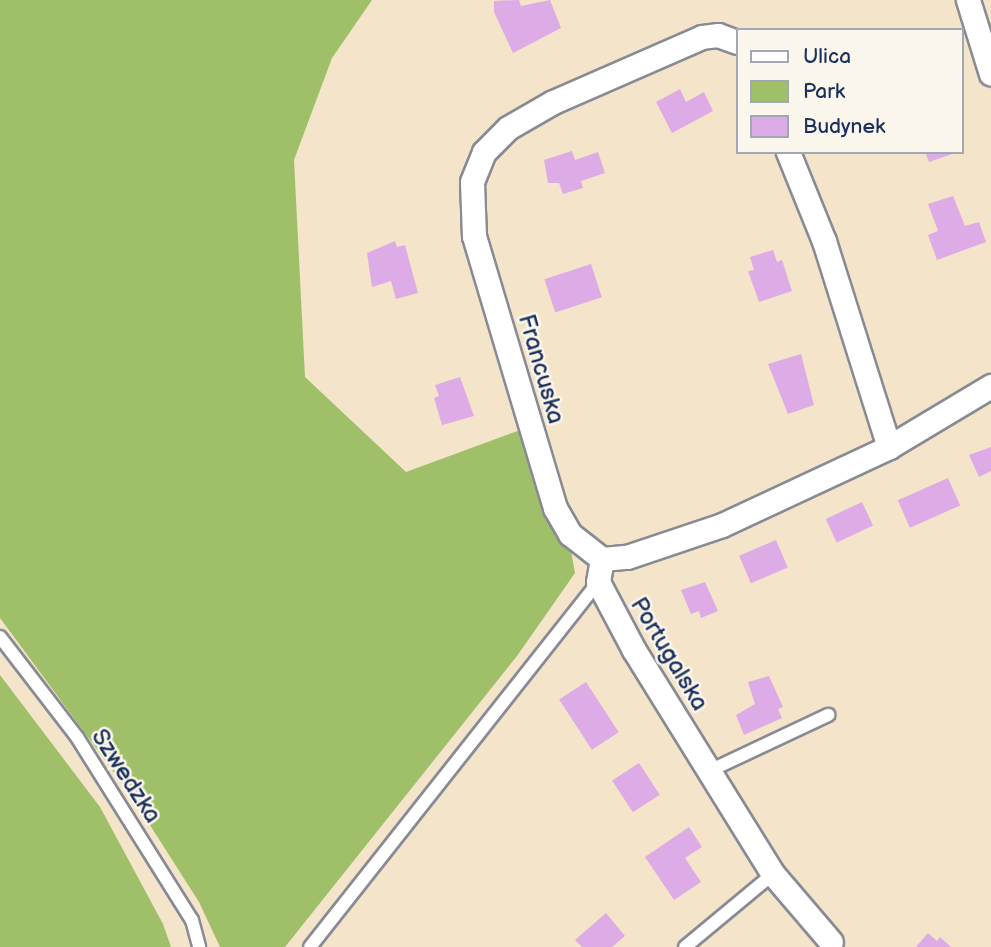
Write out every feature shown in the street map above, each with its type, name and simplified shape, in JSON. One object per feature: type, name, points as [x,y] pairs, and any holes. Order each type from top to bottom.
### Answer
[{"type":"street","points":[[968,0],[991,74]]},
{"type":"street","name":"Francuska","points":[[602,559],[570,534],[555,508],[474,236],[472,182],[484,152],[508,128],[553,102],[702,37],[718,35],[736,42]]},
{"type":"street","points":[[789,154],[824,242],[889,447]]},
{"type":"street","points":[[602,559],[627,557],[722,525],[889,447],[991,386]]},
{"type":"street","name":"Portugalska","points":[[602,559],[598,582],[634,650],[773,874],[833,944]]},
{"type":"lane","points":[[310,947],[598,582]]},
{"type":"lane","name":"Szwedzka","points":[[0,637],[77,737],[192,920],[199,947]]},
{"type":"lane","points":[[709,771],[828,715]]},
{"type":"lane","points":[[685,947],[773,874]]},
{"type":"green space","points":[[0,0],[372,0],[332,58],[294,160],[305,377],[406,472],[523,429],[541,506],[571,551],[575,573],[517,656],[285,947],[220,947],[199,902],[132,797],[0,618]]},
{"type":"green space","points":[[0,675],[100,807],[163,924],[171,947],[0,947]]},
{"type":"building","points":[[519,0],[521,6],[550,0],[561,28],[513,53],[494,12],[494,1]]},
{"type":"building","points":[[680,89],[686,102],[704,92],[713,111],[672,133],[656,102]]},
{"type":"building","points":[[572,151],[575,160],[598,152],[605,173],[581,181],[583,188],[563,194],[559,183],[548,183],[544,160]]},
{"type":"building","points":[[926,154],[952,154],[929,162]]},
{"type":"building","points":[[953,196],[965,226],[979,222],[986,242],[937,260],[928,235],[938,231],[928,204]]},
{"type":"building","points":[[395,241],[397,247],[405,245],[418,293],[396,299],[391,281],[372,287],[367,253]]},
{"type":"building","points":[[773,250],[777,262],[782,260],[792,291],[759,302],[748,271],[754,270],[750,257]]},
{"type":"building","points":[[591,264],[602,297],[555,312],[544,279]]},
{"type":"building","points":[[801,354],[814,405],[788,414],[768,364]]},
{"type":"building","points":[[460,377],[474,416],[442,425],[434,398],[439,396],[435,385]]},
{"type":"building","points":[[991,447],[991,471],[979,477],[969,455]]},
{"type":"building","points":[[948,478],[960,505],[910,528],[898,500]]},
{"type":"building","points":[[862,502],[873,526],[837,542],[826,519]]},
{"type":"building","points":[[776,540],[788,568],[751,583],[739,556]]},
{"type":"building","points":[[705,582],[718,611],[701,618],[699,611],[691,614],[681,590]]},
{"type":"building","points":[[769,676],[783,707],[778,709],[782,718],[744,735],[736,715],[755,704],[748,682]]},
{"type":"building","points":[[586,682],[619,732],[592,750],[559,699]]},
{"type":"building","points":[[639,763],[660,795],[633,812],[612,780]]},
{"type":"building","points":[[689,827],[702,847],[685,858],[701,882],[674,900],[645,857]]},
{"type":"building","points":[[606,913],[625,936],[612,947],[582,947],[575,940]]},
{"type":"building","points":[[928,933],[937,941],[940,937],[951,947],[916,947]]}]
